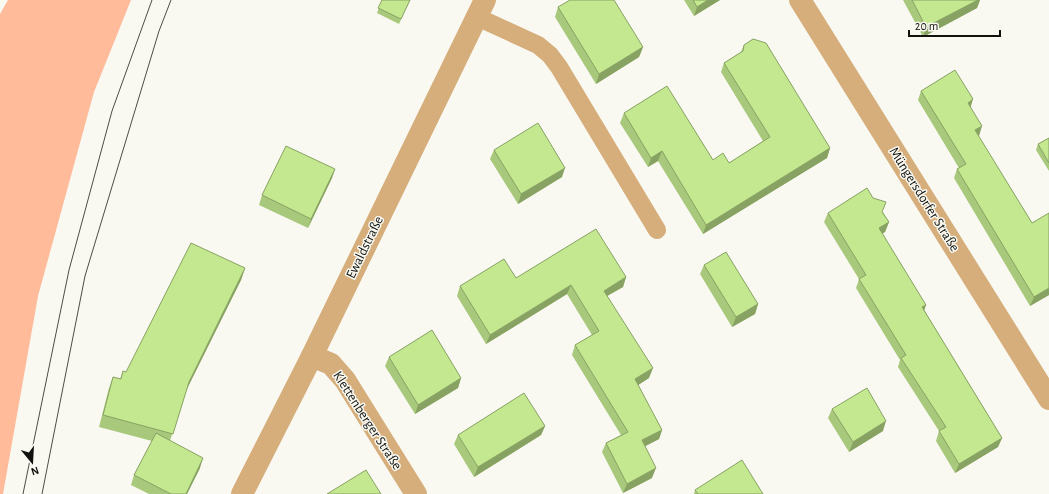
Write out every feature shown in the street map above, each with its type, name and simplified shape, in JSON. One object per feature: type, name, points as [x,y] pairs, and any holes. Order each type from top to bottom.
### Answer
[{"type":"street","name":"Müngersdorfer Straße","points":[[800,0],[1049,399]]},
{"type":"street","name":"Ewaldstraße","points":[[242,494],[312,356],[481,8]]},
{"type":"street","name":"Klettenberger Straße","points":[[312,356],[330,364],[345,380],[416,494]]},
{"type":"lane","points":[[481,8],[538,45],[550,55],[559,66],[657,230]]},
{"type":"shaded area","points":[[8,0],[131,0],[94,92],[38,296],[3,494],[0,494],[0,14]]},
{"type":"building","points":[[382,0],[410,0],[401,19],[378,8]]},
{"type":"building","points":[[570,0],[614,0],[643,47],[599,74],[558,7]]},
{"type":"building","points":[[693,0],[708,0],[697,7]]},
{"type":"building","points":[[912,0],[978,0],[926,27]]},
{"type":"building","points":[[753,39],[766,43],[830,148],[706,225],[662,151],[651,158],[624,113],[667,86],[713,160],[723,153],[729,163],[770,137],[724,63],[743,51],[744,45]]},
{"type":"building","points":[[955,70],[973,99],[968,103],[982,126],[975,130],[1032,223],[1049,213],[1049,288],[1034,297],[957,169],[966,164],[921,91]]},
{"type":"building","points":[[538,123],[565,168],[521,194],[494,150]]},
{"type":"building","points":[[1049,138],[1049,163],[1038,144]]},
{"type":"building","points":[[286,146],[335,169],[311,219],[262,195]]},
{"type":"building","points":[[867,188],[873,198],[886,202],[882,212],[889,222],[879,228],[926,305],[922,307],[1002,438],[959,464],[939,431],[946,427],[901,358],[906,355],[859,279],[866,275],[828,213]]},
{"type":"building","points":[[596,229],[626,277],[604,291],[653,368],[635,379],[662,430],[642,440],[656,468],[627,484],[606,443],[628,432],[575,345],[599,331],[571,285],[490,335],[460,286],[504,259],[516,278]]},
{"type":"building","points":[[191,243],[245,268],[189,382],[173,434],[103,415],[113,377],[121,379],[123,371],[126,372]]},
{"type":"building","points":[[726,252],[758,304],[736,317],[704,265]]},
{"type":"building","points":[[432,330],[461,378],[418,405],[389,357]]},
{"type":"building","points":[[867,388],[886,421],[853,442],[832,409]]},
{"type":"building","points":[[524,393],[545,426],[478,467],[458,435]]},
{"type":"building","points":[[156,433],[203,458],[186,494],[171,494],[134,475]]},
{"type":"building","points":[[742,460],[763,494],[698,494],[695,490]]},
{"type":"building","points":[[366,470],[381,494],[327,494]]},
{"type":"tram line","points":[[23,494],[69,270],[112,111],[152,0]]},
{"type":"tram line","points":[[42,494],[85,276],[159,31],[171,0]]}]
